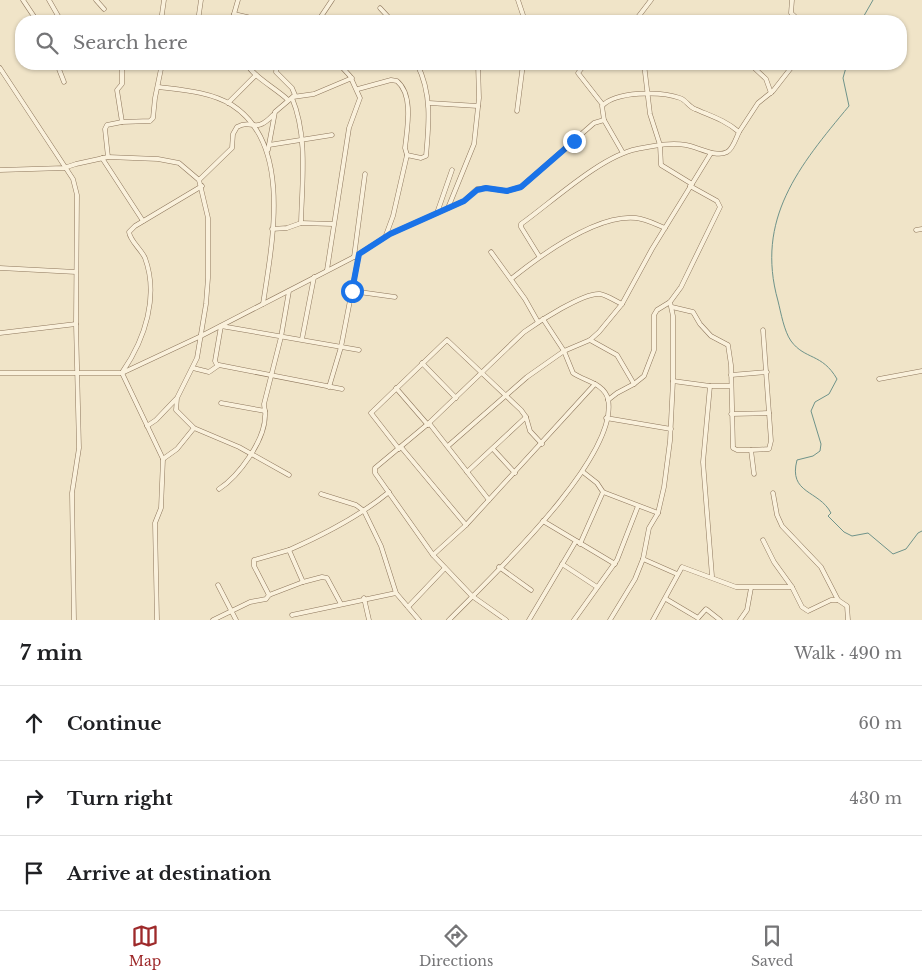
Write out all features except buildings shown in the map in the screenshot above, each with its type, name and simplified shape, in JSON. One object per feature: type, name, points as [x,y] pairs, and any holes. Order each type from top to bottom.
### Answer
[{"type":"street","points":[[23,0],[34,15]]},
{"type":"street","points":[[49,0],[58,15]]},
{"type":"street","points":[[96,0],[104,9]]},
{"type":"street","points":[[162,15],[164,0]]},
{"type":"street","points":[[199,15],[201,0]]},
{"type":"street","points":[[238,0],[234,14],[238,15]]},
{"type":"street","points":[[322,15],[332,0]]},
{"type":"street","points":[[518,0],[523,15]]},
{"type":"street","points":[[640,15],[651,0]]},
{"type":"street","points":[[792,0],[791,13],[793,15]]},
{"type":"street","points":[[380,8],[386,15]]},
{"type":"street","points":[[0,68],[73,180],[77,195],[76,324],[79,448],[72,493],[74,620]]},
{"type":"street","points":[[59,70],[64,82]]},
{"type":"street","points":[[122,70],[122,84],[117,90],[122,122]]},
{"type":"street","points":[[108,157],[106,127],[122,122],[152,120],[161,70]]},
{"type":"street","points":[[250,70],[291,98],[299,120],[302,223]]},
{"type":"street","points":[[199,180],[232,148],[233,134],[237,127],[249,125],[255,127],[262,126],[291,98],[294,90],[276,72],[276,70]]},
{"type":"street","points":[[327,270],[349,128],[359,102],[358,90],[345,70]]},
{"type":"street","points":[[407,155],[421,158],[426,156],[429,103],[420,70]]},
{"type":"street","points":[[448,208],[474,144],[478,106],[478,70]]},
{"type":"street","points":[[518,110],[523,70]]},
{"type":"street","points":[[580,70],[578,73],[603,104],[604,120],[623,153]]},
{"type":"street","points":[[610,620],[635,579],[643,559],[649,528],[658,513],[664,487],[673,381],[671,305],[721,206],[717,201],[661,166],[660,145],[646,92],[644,70]]},
{"type":"street","points":[[756,70],[766,79],[771,93]]},
{"type":"street","points":[[539,256],[521,224],[588,174],[623,153],[660,145],[685,145],[711,153],[728,151],[738,132],[758,103],[771,93],[789,70]]},
{"type":"street","points":[[228,103],[256,75]]},
{"type":"street","points":[[291,98],[314,94],[352,78]]},
{"type":"street","points":[[358,90],[391,80],[397,81],[401,84],[407,104],[405,148],[407,155],[393,216],[385,237]]},
{"type":"street","points":[[159,86],[192,91],[228,103],[244,115],[255,127],[263,145],[269,147],[301,138],[332,135]]},
{"type":"street","points":[[603,104],[623,96],[646,92],[679,98],[693,108],[721,119],[738,132]]},
{"type":"street","points":[[429,103],[478,106]]},
{"type":"street","points":[[263,304],[272,229],[272,170],[269,147],[273,115]]},
{"type":"street","points":[[0,373],[122,373],[202,336],[354,257],[385,237],[468,199],[480,188],[507,191],[521,187],[594,123],[604,120]]},
{"type":"street","points":[[448,446],[527,376],[564,351],[590,340],[599,332],[622,304],[664,228],[711,153]]},
{"type":"street","points":[[0,170],[64,168],[108,157],[168,160],[186,167],[199,180],[202,186],[208,218],[209,248],[202,336],[193,368],[177,398],[156,420],[147,426]]},
{"type":"street","points":[[102,158],[143,221]]},
{"type":"street","points":[[436,213],[452,170]]},
{"type":"street","points":[[354,257],[365,174]]},
{"type":"street","points":[[122,373],[136,351],[150,308],[148,270],[144,256],[129,234],[132,228],[202,186]]},
{"type":"street","points":[[511,279],[539,256],[574,235],[620,218],[642,219],[664,228]]},
{"type":"street","points":[[272,229],[287,228],[302,223],[334,224]]},
{"type":"street","points":[[916,230],[922,229]]},
{"type":"street","points":[[491,252],[511,279],[538,322]]},
{"type":"street","points":[[329,387],[342,346],[359,254]]},
{"type":"street","points":[[0,268],[76,272]]},
{"type":"street","points":[[302,339],[314,277]]},
{"type":"street","points":[[219,489],[234,477],[251,454],[265,420],[264,404],[281,337],[289,290]]},
{"type":"street","points":[[352,291],[395,297]]},
{"type":"street","points":[[506,620],[472,596],[433,555],[375,470],[429,424],[524,332],[538,322],[594,295],[601,294],[622,304]]},
{"type":"street","points":[[608,400],[644,376],[654,350],[654,315],[657,310],[671,305],[693,312],[711,336],[727,342],[731,375],[732,448],[737,450],[770,448],[767,372],[763,330]]},
{"type":"street","points":[[449,620],[543,520],[583,472],[599,443],[606,418],[608,400],[605,393],[595,384],[572,373],[564,351],[543,319]]},
{"type":"street","points":[[0,333],[76,324]]},
{"type":"street","points":[[221,326],[358,350]]},
{"type":"street","points":[[217,365],[215,361],[221,326]]},
{"type":"street","points":[[466,525],[371,415],[396,388],[446,340],[506,395],[526,417],[530,431],[542,444]]},
{"type":"street","points":[[590,340],[617,356],[634,384]]},
{"type":"street","points":[[422,363],[456,398]]},
{"type":"street","points":[[193,368],[209,372],[217,365]]},
{"type":"street","points":[[217,365],[342,390]]},
{"type":"street","points":[[879,379],[922,371]]},
{"type":"street","points":[[731,375],[767,372]]},
{"type":"street","points":[[122,373],[163,460],[161,508],[155,523],[156,620]]},
{"type":"street","points":[[673,381],[710,386],[731,386]]},
{"type":"street","points":[[433,555],[466,525],[595,384]]},
{"type":"street","points":[[710,386],[703,462],[712,576]]},
{"type":"street","points":[[396,388],[448,446],[489,500]]},
{"type":"street","points":[[177,398],[176,410],[194,428],[251,454],[289,476]]},
{"type":"street","points":[[221,403],[265,411]]},
{"type":"street","points":[[731,414],[769,413]]},
{"type":"street","points":[[468,472],[526,417]]},
{"type":"street","points":[[606,418],[670,429]]},
{"type":"street","points":[[163,460],[178,449],[194,428]]},
{"type":"street","points":[[493,449],[515,473]]},
{"type":"street","points":[[751,450],[754,474]]},
{"type":"street","points":[[583,472],[599,484],[603,492],[658,513]]},
{"type":"street","points":[[269,595],[253,561],[289,550],[364,511],[389,492]]},
{"type":"street","points":[[580,544],[603,492]]},
{"type":"street","points":[[773,493],[777,515],[782,526],[821,567],[838,600],[847,606],[848,620]]},
{"type":"street","points":[[321,494],[356,505],[364,511],[381,546],[396,593],[419,620]]},
{"type":"street","points":[[574,620],[615,564],[638,506]]},
{"type":"street","points":[[543,520],[615,564]]},
{"type":"street","points":[[763,540],[774,562],[802,606],[808,610],[831,600],[838,600]]},
{"type":"street","points":[[529,620],[576,541]]},
{"type":"street","points":[[289,550],[303,582]]},
{"type":"street","points":[[643,559],[677,574]]},
{"type":"street","points":[[562,564],[597,587]]},
{"type":"street","points":[[653,620],[682,567],[712,576],[736,587],[792,588]]},
{"type":"street","points":[[408,607],[445,568]]},
{"type":"street","points":[[499,568],[530,590]]},
{"type":"street","points":[[213,620],[250,602],[266,599],[269,595],[319,578],[327,578],[341,604]]},
{"type":"street","points":[[218,585],[236,620]]},
{"type":"street","points":[[740,620],[747,610],[751,588]]},
{"type":"street","points":[[292,615],[364,598],[396,593]]},
{"type":"street","points":[[364,598],[369,620]]},
{"type":"street","points":[[666,599],[697,619],[706,609],[720,620]]},
{"type":"waterway","points":[[864,15],[873,0]]},
{"type":"waterway","points":[[845,70],[843,78],[849,106],[798,172],[786,195],[777,219],[772,244],[772,272],[778,301],[789,337],[796,347],[820,361],[837,379],[829,394],[815,402],[811,411],[821,444],[820,451],[813,456],[797,460],[795,471],[801,486],[826,506],[831,513],[828,516],[844,532],[852,536],[868,533],[893,554],[906,549],[918,533],[922,531]]},
{"type":"route","points":[[352,291],[359,254],[390,234],[468,199],[480,188],[494,188],[507,191],[521,187],[574,141]]}]
